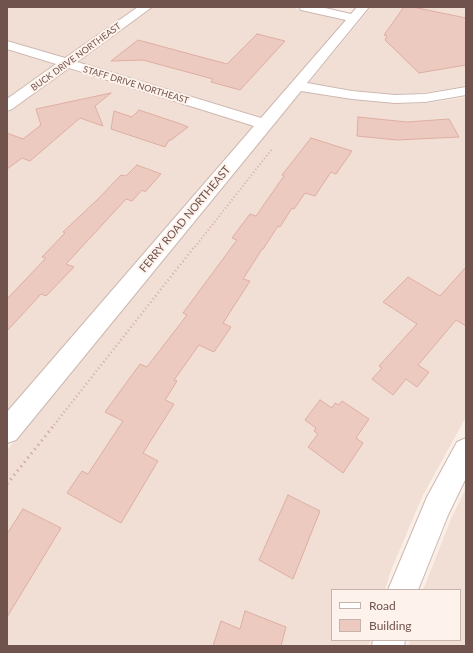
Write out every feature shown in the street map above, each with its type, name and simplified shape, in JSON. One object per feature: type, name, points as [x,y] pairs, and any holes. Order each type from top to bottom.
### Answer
[{"type":"street","name":"BUCK DRIVE NORTHEAST","points":[[7,106],[146,7]]},
{"type":"street","points":[[305,7],[358,13]]},
{"type":"street","name":"FERRY ROAD NORTHEAST","points":[[7,431],[358,13]]},
{"type":"street","name":"STAFF DRIVE NORTHEAST","points":[[7,45],[265,124]]},
{"type":"street","points":[[298,86],[352,95],[395,99],[424,98],[466,91]]},
{"type":"street","points":[[403,589],[436,508],[466,451]]},
{"type":"path","points":[[7,484],[276,143]]},
{"type":"shaded area","points":[[7,7],[138,7],[66,58],[7,40]]},
{"type":"shaded area","points":[[153,7],[289,7],[345,20],[293,80],[291,80],[290,84],[262,117],[78,62]]},
{"type":"shaded area","points":[[371,7],[466,7],[466,86],[422,93],[394,94],[353,90],[309,83]]},
{"type":"shaded area","points":[[7,50],[55,65],[7,100]]},
{"type":"shaded area","points":[[67,69],[253,126],[7,412],[7,113]]},
{"type":"shaded area","points":[[302,91],[352,100],[398,104],[428,103],[466,97],[466,417],[422,497],[390,573],[385,589],[331,589],[331,641],[370,641],[369,646],[7,646],[7,450]]},
{"type":"shaded area","points":[[466,488],[466,646],[408,646],[410,641],[461,641],[461,589],[423,589],[451,519]]},
{"type":"building","points":[[404,7],[413,7],[466,18],[466,65],[419,73],[385,40],[387,36],[384,35]]},
{"type":"building","points":[[257,34],[285,41],[240,90],[211,82],[213,79],[143,60],[111,61],[138,40],[227,64]]},
{"type":"building","points":[[111,93],[95,106],[103,126],[80,118],[30,161],[22,158],[7,169],[7,133],[23,139],[41,125],[36,109]]},
{"type":"building","points":[[139,110],[188,127],[169,140],[165,147],[111,129],[114,111],[132,117]]},
{"type":"building","points":[[358,117],[407,122],[449,119],[459,137],[397,140],[357,136]]},
{"type":"building","points":[[311,138],[352,151],[336,174],[331,172],[315,196],[305,193],[294,209],[292,208],[280,227],[278,226],[262,249],[243,279],[250,281],[223,323],[231,327],[214,352],[199,345],[174,380],[177,381],[165,400],[174,404],[143,453],[158,461],[121,523],[67,493],[82,471],[88,474],[123,421],[105,412],[140,364],[147,367],[187,315],[183,313],[237,240],[232,238],[250,214],[256,216],[284,176],[282,175]]},
{"type":"building","points":[[137,165],[161,174],[145,192],[142,190],[132,201],[126,199],[66,264],[74,267],[46,296],[41,294],[7,331],[7,299],[46,258],[42,257],[65,233],[63,232],[121,175],[126,176]]},
{"type":"building","points":[[466,267],[466,326],[456,320],[418,365],[429,372],[417,387],[406,379],[393,395],[372,379],[382,368],[379,366],[417,324],[383,302],[408,277],[440,296]]},
{"type":"building","points":[[320,400],[332,408],[335,403],[339,405],[342,401],[369,419],[356,438],[363,443],[343,473],[308,447],[318,434],[314,431],[316,428],[305,420]]},
{"type":"building","points":[[288,495],[320,511],[293,579],[259,560]]},
{"type":"building","points":[[23,509],[61,528],[7,617],[7,534]]},
{"type":"building","points":[[245,611],[286,627],[281,646],[213,646],[221,621],[240,629]]}]
